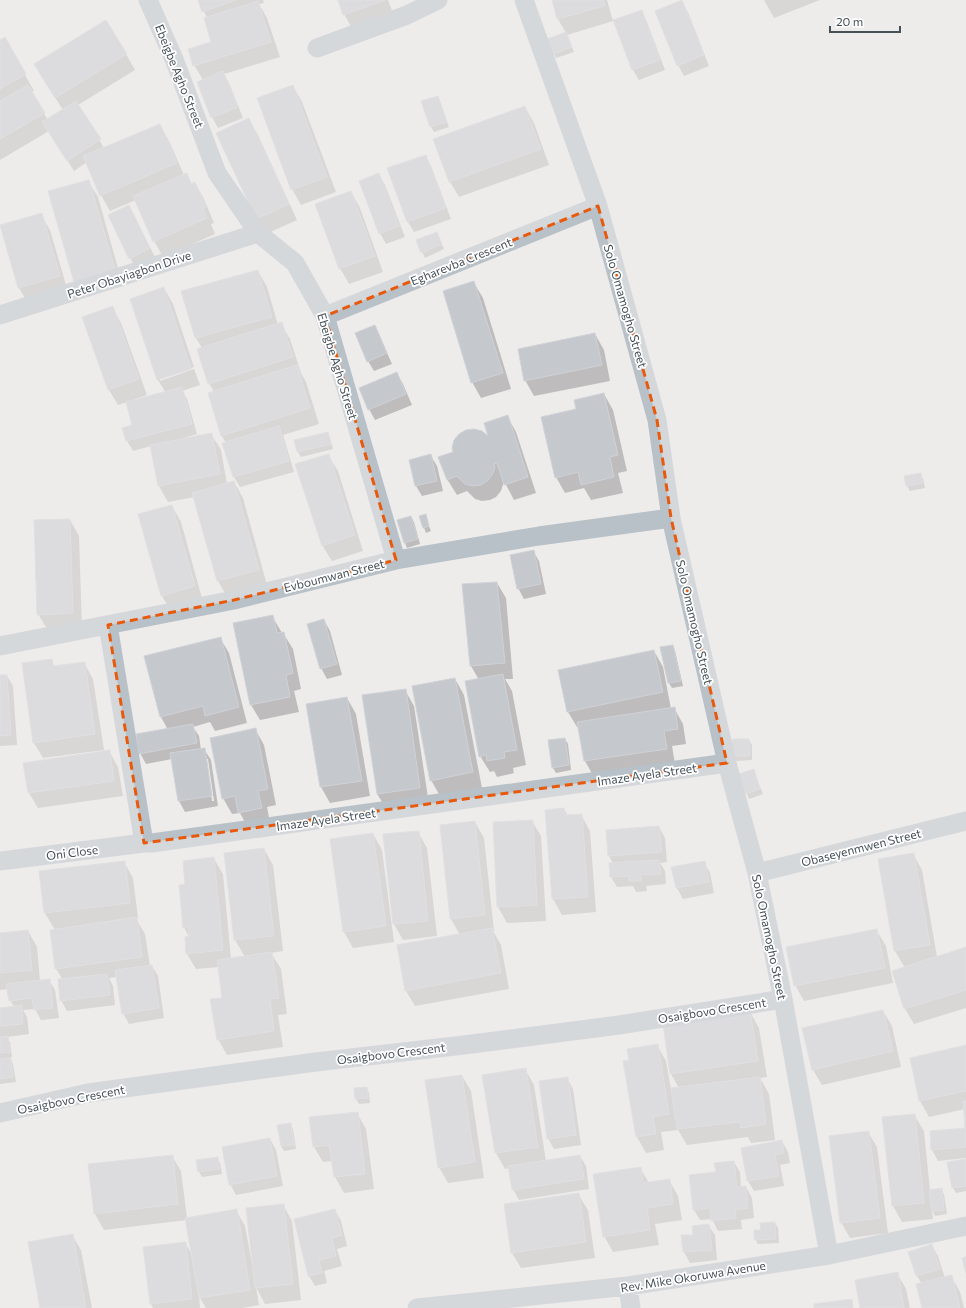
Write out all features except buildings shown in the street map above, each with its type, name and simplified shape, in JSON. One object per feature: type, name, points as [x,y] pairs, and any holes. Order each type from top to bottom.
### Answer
[{"type":"street","name":"Ebeigbe Agho Street","points":[[148,0],[174,59],[217,174],[258,233],[295,263],[325,316],[396,560]]},
{"type":"street","points":[[317,48],[407,15],[438,0]]},
{"type":"street","name":"Solo Omamogho Street","points":[[524,0],[598,206],[657,420],[672,518],[727,763],[757,873],[783,1000],[829,1255]]},
{"type":"street","name":"Egharevba Crescent","points":[[325,316],[598,206]]},
{"type":"street","name":"Peter Obayiagbon Drive","points":[[0,315],[258,233]]},
{"type":"street","name":"Evboumwan Street","points":[[0,646],[234,600],[396,560],[540,536],[672,518]]},
{"type":"street","points":[[108,625],[144,843]]},
{"type":"street","name":"Imaze Ayela Street","points":[[144,843],[727,763]]},
{"type":"street","name":"Obaseyenmwen Street","points":[[757,873],[966,821]]},
{"type":"street","name":"Oni Close","points":[[0,861],[144,843]]},
{"type":"street","name":"Osaigbovo Crescent","points":[[0,1113],[88,1093],[316,1062],[619,1025],[783,1000]]},
{"type":"street","name":"Rev. Mike Okoruwa Avenue","points":[[417,1308],[628,1286],[829,1255],[966,1226]]},
{"type":"street","points":[[628,1286],[631,1308]]},
{"type":"highlighted area","points":[[598,206],[657,420],[671,518],[727,763],[144,843],[108,625],[234,600],[396,560],[325,316]]}]
